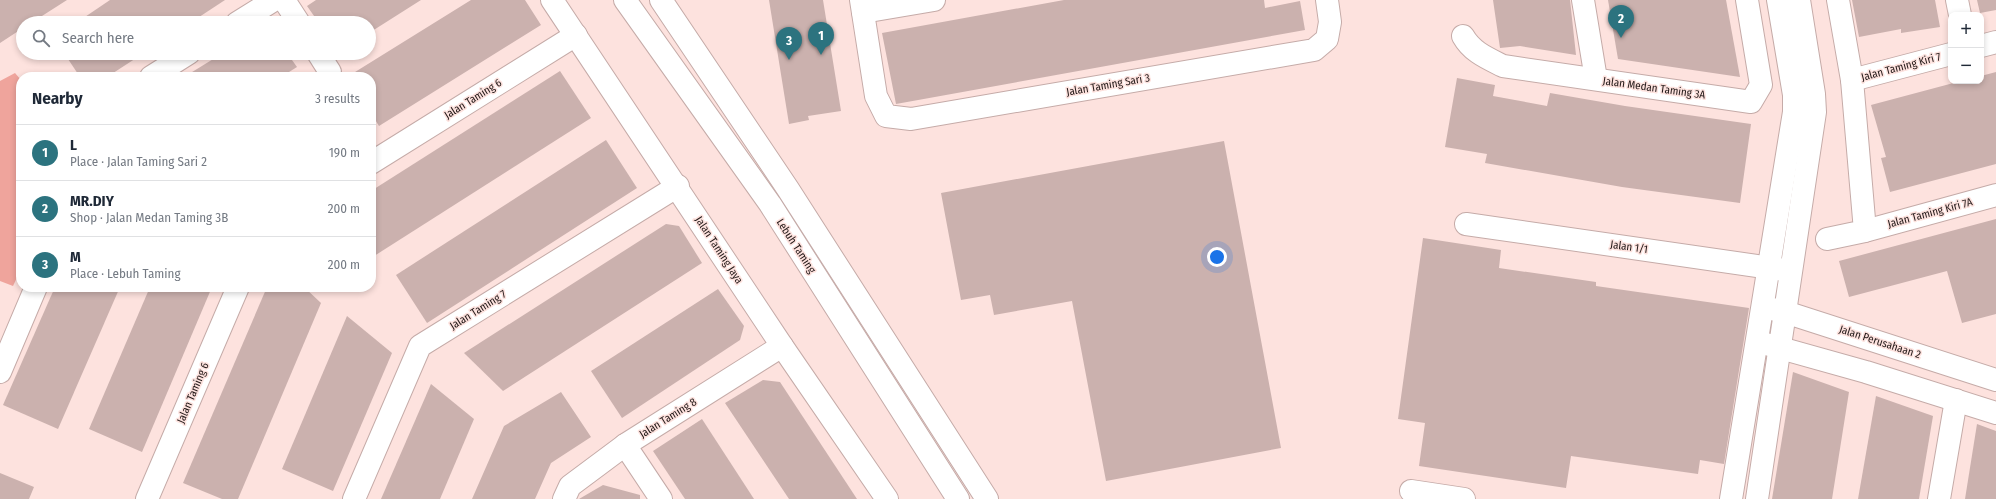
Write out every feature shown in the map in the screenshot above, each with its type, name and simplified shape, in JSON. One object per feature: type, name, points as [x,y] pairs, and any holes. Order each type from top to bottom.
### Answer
[{"type":"street","points":[[248,16],[274,0]]},
{"type":"street","points":[[284,0],[294,16]]},
{"type":"street","name":"Jalan Taming Jaya","points":[[552,0],[678,186],[782,346],[887,499]]},
{"type":"street","name":"Lebuh Taming","points":[[625,0],[770,204],[958,499]]},
{"type":"street","points":[[661,0],[792,196],[987,499]]},
{"type":"street","points":[[862,6],[934,0]]},
{"type":"street","name":"Jalan Taming Sari 3","points":[[862,6],[876,96],[886,116],[911,119],[1314,50],[1327,39],[1330,22],[1327,0]]},
{"type":"street","points":[[1583,0],[1596,79]]},
{"type":"street","name":"Jalan Medan Taming 3A","points":[[1463,36],[1468,44],[1480,55],[1502,66],[1751,102],[1761,85],[1747,0]]},
{"type":"street","points":[[1731,499],[1770,268],[1794,112],[1794,95],[1778,0]]},
{"type":"street","points":[[1757,499],[1815,112],[1814,94],[1799,0]]},
{"type":"street","points":[[1838,0],[1852,80],[1865,231]]},
{"type":"street","points":[[1957,0],[1959,12]]},
{"type":"street","name":"Jalan Taming 6","points":[[376,160],[576,35]]},
{"type":"street","points":[[1984,45],[1996,42]]},
{"type":"street","name":"Jalan Taming Kiri 7","points":[[1852,80],[1948,55]]},
{"type":"street","points":[[159,72],[178,60]]},
{"type":"street","points":[[322,60],[330,72]]},
{"type":"street","name":"Jalan Taming 7","points":[[354,499],[420,346],[678,186]]},
{"type":"street","name":"Jalan Taming Kiri 7A","points":[[1827,239],[1865,231],[1996,195]]},
{"type":"street","name":"Jalan 1/1","points":[[1466,224],[1792,271]]},
{"type":"street","points":[[0,372],[34,292]]},
{"type":"street","name":"Jalan Taming 6","points":[[147,499],[236,292]]},
{"type":"street","name":"Jalan Perusahaan 2","points":[[1763,307],[1785,312],[1996,380]]},
{"type":"street","points":[[1757,342],[1780,347],[1956,400],[1996,414]]},
{"type":"street","name":"Jalan Taming 8","points":[[564,499],[570,486],[625,445],[782,346]]},
{"type":"street","points":[[1939,499],[1956,400]]},
{"type":"street","points":[[625,445],[661,499]]},
{"type":"street","points":[[1411,491],[1464,499]]},
{"type":"shaded area","points":[[15,73],[16,74],[16,280],[13,286],[0,281],[0,81]]},
{"type":"building","points":[[0,0],[67,0],[42,16],[16,16],[16,33],[0,43]]},
{"type":"building","points":[[110,0],[225,0],[201,16],[86,16]]},
{"type":"building","points":[[316,0],[421,0],[376,29],[376,16],[314,16],[307,6]]},
{"type":"building","points":[[471,0],[525,0],[541,25],[379,126],[376,121],[376,72],[355,72]]},
{"type":"building","points":[[769,0],[823,0],[841,111],[808,116],[809,120],[789,124]]},
{"type":"building","points":[[1064,0],[1264,0],[1265,8],[1300,1],[1305,30],[896,104],[882,33]]},
{"type":"building","points":[[1493,0],[1570,0],[1576,55],[1520,46],[1500,48]]},
{"type":"building","points":[[1608,0],[1726,0],[1740,77],[1618,59]]},
{"type":"building","points":[[1852,0],[1935,0],[1940,27],[1901,33],[1901,29],[1859,37]]},
{"type":"building","points":[[1977,0],[1996,0],[1996,10],[1980,12]]},
{"type":"building","points":[[69,60],[133,60],[115,72],[77,72]]},
{"type":"building","points":[[212,60],[292,60],[297,67],[289,72],[192,72]]},
{"type":"building","points":[[560,71],[591,118],[376,255],[376,188]]},
{"type":"building","points":[[1996,72],[1996,164],[1890,192],[1881,158],[1886,157],[1871,105],[1950,84],[1984,84],[1984,75]]},
{"type":"building","points":[[1457,78],[1495,85],[1493,96],[1547,106],[1550,93],[1625,106],[1751,124],[1740,203],[1622,187],[1485,163],[1487,154],[1445,147]]},
{"type":"building","points":[[606,140],[637,188],[427,323],[396,275]]},
{"type":"building","points":[[1224,141],[1281,448],[1106,481],[1072,301],[994,315],[990,295],[961,300],[941,193]]},
{"type":"building","points":[[1996,219],[1996,314],[1962,323],[1947,271],[1849,297],[1839,261]]},
{"type":"building","points":[[666,224],[679,226],[702,263],[503,391],[464,353]]},
{"type":"building","points":[[1423,238],[1501,250],[1499,268],[1596,282],[1596,286],[1749,308],[1724,464],[1700,460],[1698,474],[1571,456],[1566,488],[1419,466],[1425,423],[1398,419]]},
{"type":"building","points":[[718,289],[744,326],[740,340],[622,418],[591,371]]},
{"type":"building","points":[[53,292],[118,292],[58,429],[3,405]]},
{"type":"building","points":[[148,292],[210,292],[142,452],[89,429]]},
{"type":"building","points":[[265,292],[309,292],[321,303],[238,499],[222,499],[183,483]]},
{"type":"building","points":[[347,316],[392,353],[333,491],[282,469]]},
{"type":"building","points":[[1793,372],[1849,392],[1832,499],[1772,499]]},
{"type":"building","points":[[763,380],[780,382],[857,499],[789,499],[725,403]]},
{"type":"building","points":[[431,384],[474,419],[440,499],[381,499]]},
{"type":"building","points":[[561,392],[591,437],[551,463],[535,499],[472,499],[504,426]]},
{"type":"building","points":[[1876,396],[1933,416],[1919,499],[1858,499]]},
{"type":"building","points":[[702,419],[754,499],[685,499],[653,451]]},
{"type":"building","points":[[1977,424],[1996,431],[1996,499],[1965,499]]},
{"type":"building","points":[[0,473],[34,487],[29,499],[0,499]]},
{"type":"building","points":[[603,485],[640,495],[640,499],[579,499]]},
{"type":"place","name":"MR.DIY","points":[[1621,38]]},
{"type":"place","name":"L","points":[[821,55]]},
{"type":"place","name":"M","points":[[789,60]]}]
